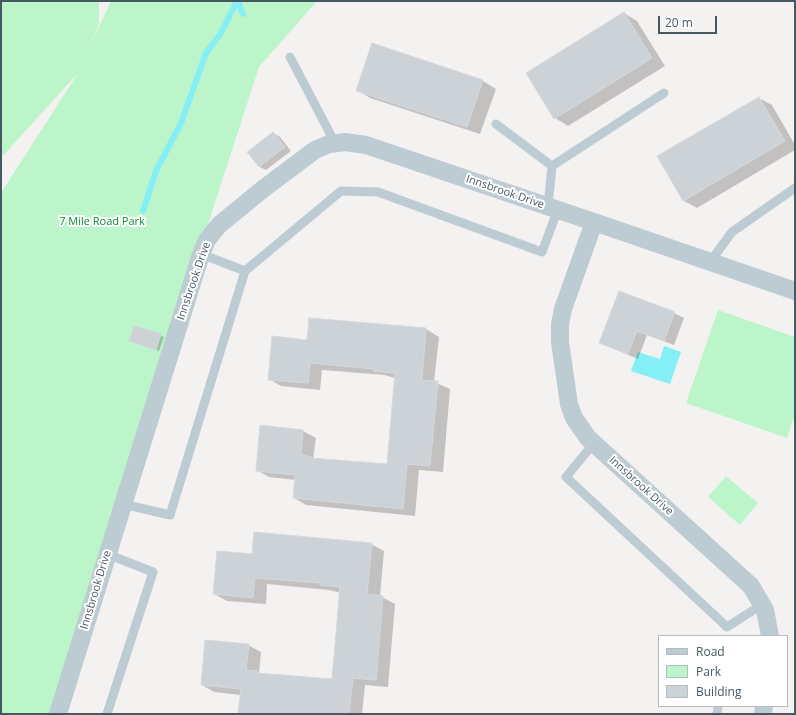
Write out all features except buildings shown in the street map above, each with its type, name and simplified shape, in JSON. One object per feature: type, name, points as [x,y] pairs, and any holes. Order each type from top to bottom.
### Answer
[{"type":"street","name":"Innsbrook Drive","points":[[58,714],[201,254],[207,240],[219,225],[315,150],[334,143],[345,142],[366,145],[795,291]]},
{"type":"street","name":"Innsbrook Drive","points":[[594,222],[560,324],[560,342],[569,404],[574,418],[580,428],[594,443],[751,586],[763,604],[769,623],[770,635]]},
{"type":"lane","points":[[290,57],[334,143]]},
{"type":"lane","points":[[552,166],[664,93]]},
{"type":"lane","points":[[496,124],[552,166]]},
{"type":"lane","points":[[123,504],[170,515],[245,271],[341,191],[378,192],[542,252],[553,208],[552,166]]},
{"type":"lane","points":[[710,262],[732,232],[795,188]]},
{"type":"lane","points":[[201,254],[245,271]]},
{"type":"lane","points":[[594,443],[566,478],[727,631],[763,604]]},
{"type":"lane","points":[[107,554],[153,572],[107,714]]},
{"type":"green space","name":"7 Mile Road Park","points":[[1,1],[99,1],[99,24],[91,44],[111,1],[317,1],[259,67],[49,714],[1,714],[1,193],[78,73],[1,158]]},
{"type":"green space","points":[[718,310],[795,337],[795,414],[787,438],[686,403]]},
{"type":"green space","points":[[726,476],[758,503],[740,525],[708,497]]},
{"type":"water","points":[[664,346],[681,352],[670,384],[631,371],[638,352],[660,359]]},
{"type":"waterway","points":[[143,211],[156,171],[181,123],[206,53],[221,33],[237,1]]},
{"type":"waterway","points":[[238,1],[243,14]]}]
